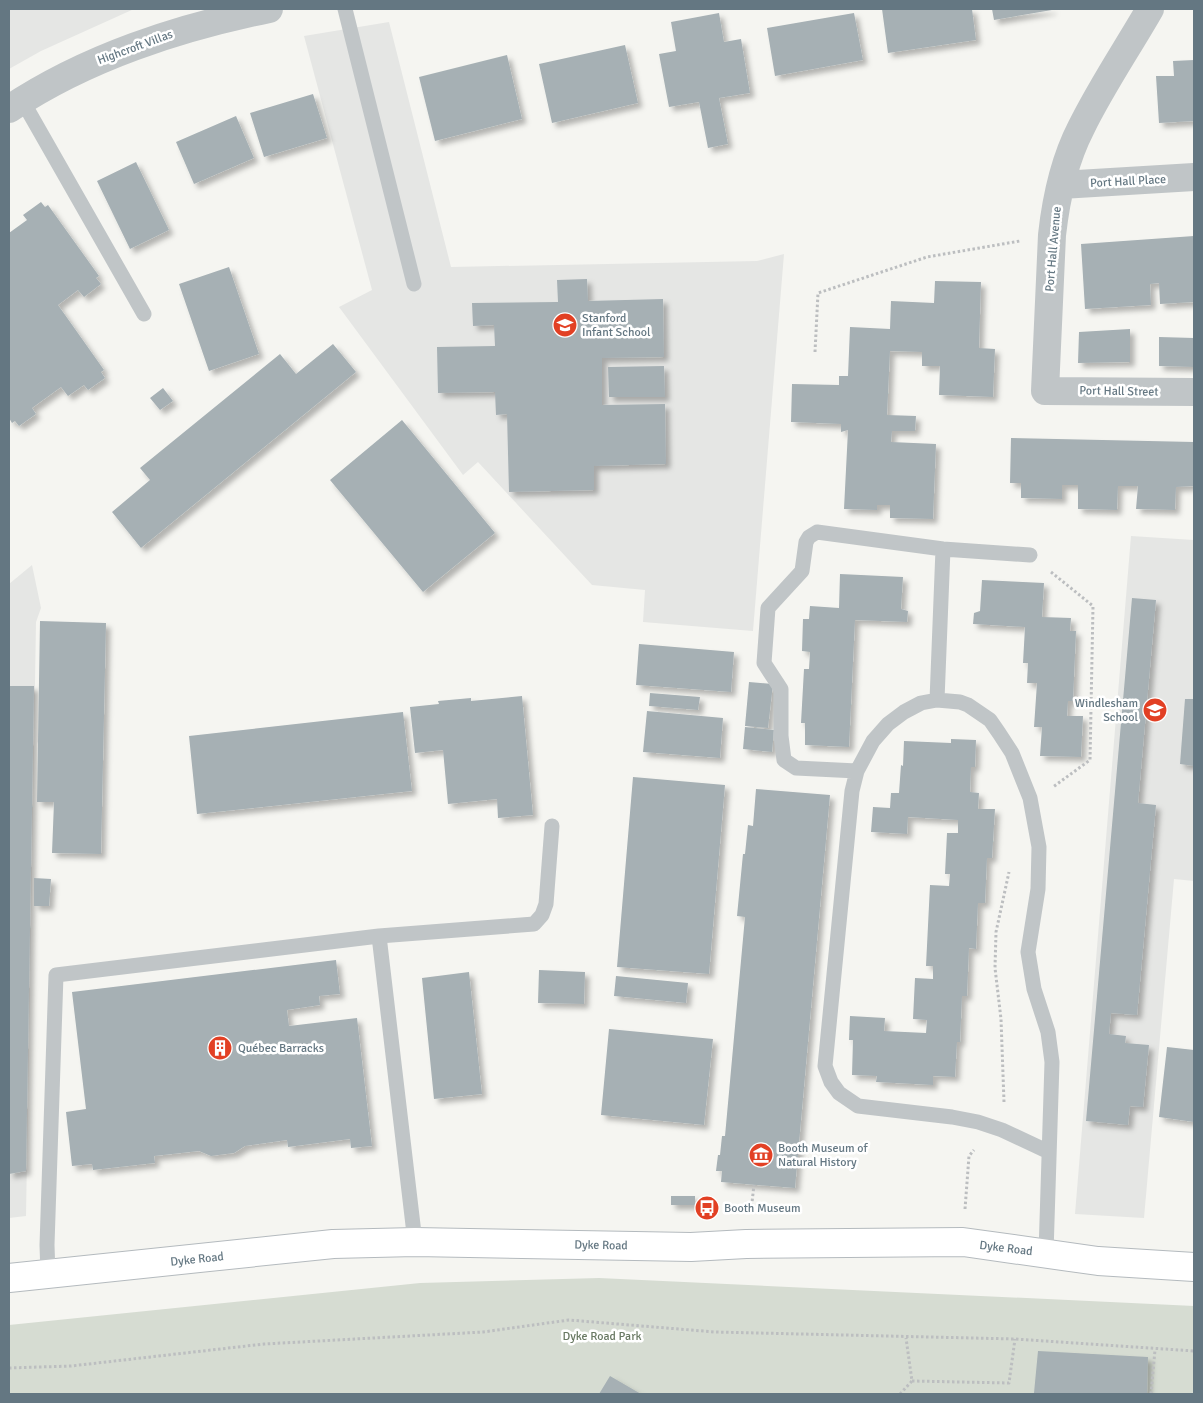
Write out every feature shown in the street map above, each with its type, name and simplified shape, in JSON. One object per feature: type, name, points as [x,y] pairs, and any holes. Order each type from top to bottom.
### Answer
[{"type":"street","name":"Highcroft Villas","points":[[16,104],[91,63],[136,45],[233,16],[269,9]]},
{"type":"street","name":"Port Hall Avenue","points":[[1045,391],[1052,235],[1055,210],[1069,155],[1080,129],[1150,9]]},
{"type":"street","name":"Port Hall Place","points":[[1061,185],[1194,177]]},
{"type":"street","name":"Port Hall Street","points":[[1045,391],[1194,392]]},
{"type":"street","name":"Dyke Road","points":[[9,1278],[333,1244],[416,1242],[691,1247],[746,1244],[963,1242],[1098,1261],[1194,1268]]},
{"type":"lane","points":[[345,9],[414,284]]},
{"type":"lane","points":[[16,104],[144,314]]},
{"type":"lane","points":[[857,771],[796,768],[784,760],[781,736],[781,689],[764,663],[768,608],[802,571],[806,542],[817,532],[943,549],[1030,555]]},
{"type":"lane","points":[[937,700],[943,549]]},
{"type":"lane","points":[[1046,1253],[1052,1062],[1048,1032],[1034,989],[1028,952],[1038,889],[1039,846],[1030,798],[1012,753],[990,720],[968,705],[960,702],[937,700],[921,703],[904,712],[888,724],[873,741],[857,771],[852,791],[826,1066],[828,1074],[839,1093],[858,1106],[952,1117],[992,1126],[1049,1152]]},
{"type":"lane","points":[[48,1275],[56,975],[379,936],[534,924],[542,915],[546,904],[552,826]]},
{"type":"lane","points":[[379,936],[416,1242]]},
{"type":"path","points":[[814,352],[818,293],[927,257],[1052,235]]},
{"type":"path","points":[[1030,555],[1093,606],[1090,760],[1046,792],[1030,798]]},
{"type":"path","points":[[963,1242],[969,1156],[1004,1111],[1001,1019],[995,968],[996,932],[1011,867]]},
{"type":"path","points":[[9,1368],[70,1366],[264,1344],[482,1332],[569,1320],[715,1332],[906,1338],[1015,1339],[1155,1350],[1194,1351]]},
{"type":"path","points":[[906,1338],[912,1382]]},
{"type":"path","points":[[900,1394],[912,1382],[1009,1383],[1015,1339]]},
{"type":"path","points":[[1151,1394],[1155,1350]]},
{"type":"shaded area","points":[[9,9],[134,9],[41,51],[9,69]]},
{"type":"shaded area","name":"Stanford Infant School","points":[[389,22],[451,267],[757,261],[784,254],[753,631],[643,622],[645,590],[592,585],[478,462],[463,475],[339,307],[372,290],[304,36]]},
{"type":"shaded area","name":"Windlesham School","points":[[1131,536],[1194,540],[1194,881],[1174,879],[1144,1218],[1075,1214]]},
{"type":"shaded area","points":[[32,565],[41,608],[36,622],[26,1216],[9,1218],[9,584]]},
{"type":"green space","name":"Dyke Road Park","points":[[599,1278],[1194,1306],[1194,1394],[9,1394],[9,1325],[420,1283]]},
{"type":"building","points":[[882,9],[972,9],[976,40],[888,53]]},
{"type":"building","points":[[992,9],[1052,9],[1052,10],[994,20]]},
{"type":"building","points":[[719,13],[724,42],[741,39],[750,93],[719,98],[728,144],[708,148],[699,102],[669,107],[659,54],[676,51],[671,22]]},
{"type":"building","points":[[854,13],[863,60],[775,76],[767,28]]},
{"type":"building","points":[[625,45],[638,103],[552,123],[539,64]]},
{"type":"building","points":[[507,55],[522,119],[435,141],[419,77]]},
{"type":"building","points":[[1194,60],[1194,121],[1159,123],[1156,76],[1174,76],[1173,61]]},
{"type":"building","points":[[313,94],[327,138],[264,157],[250,113]]},
{"type":"building","points":[[236,116],[254,158],[194,184],[176,142]]},
{"type":"building","points":[[136,162],[169,230],[130,249],[97,181]]},
{"type":"building","points":[[41,202],[45,207],[48,205],[99,276],[96,278],[101,284],[84,297],[78,290],[58,305],[104,370],[101,372],[105,378],[88,390],[84,385],[68,396],[61,387],[32,408],[36,414],[19,426],[15,421],[12,423],[9,418],[9,233],[27,220],[23,215]]},
{"type":"building","points":[[1194,236],[1194,302],[1160,304],[1159,283],[1150,284],[1151,305],[1085,309],[1081,244]]},
{"type":"building","points":[[229,267],[259,354],[209,371],[179,284]]},
{"type":"building","points":[[587,279],[588,301],[663,299],[664,357],[602,358],[602,405],[665,404],[666,464],[594,466],[594,490],[509,492],[507,414],[496,415],[495,392],[438,393],[437,347],[495,346],[494,325],[473,326],[472,303],[558,302],[557,280]]},
{"type":"building","points":[[935,281],[981,282],[979,348],[995,349],[993,397],[939,395],[940,366],[922,366],[922,352],[890,351],[887,415],[916,416],[915,431],[892,431],[891,442],[936,444],[933,519],[890,518],[890,505],[877,505],[877,510],[844,509],[848,430],[841,432],[841,424],[791,422],[792,384],[839,385],[839,376],[848,376],[850,327],[890,329],[891,301],[934,303]]},
{"type":"building","points":[[1130,329],[1130,362],[1078,363],[1079,332]]},
{"type":"building","points":[[1159,337],[1194,338],[1194,367],[1159,366]]},
{"type":"building","points":[[333,344],[356,372],[141,548],[112,512],[150,480],[140,468],[280,354],[296,374]]},
{"type":"building","points":[[664,366],[665,397],[609,397],[608,367]]},
{"type":"building","points":[[163,388],[173,401],[160,410],[150,398]]},
{"type":"building","points":[[402,420],[495,533],[423,592],[330,480]]},
{"type":"building","points":[[1011,438],[1194,442],[1194,486],[1176,487],[1175,510],[1136,509],[1138,486],[1118,486],[1117,510],[1078,509],[1078,485],[1062,485],[1062,499],[1021,498],[1021,483],[1010,483]]},
{"type":"building","points":[[840,574],[903,577],[901,609],[908,611],[907,622],[855,620],[849,747],[805,745],[805,723],[801,723],[804,669],[809,669],[810,652],[802,651],[803,619],[809,619],[810,606],[839,608]]},
{"type":"building","points":[[982,580],[1044,583],[1042,617],[1071,618],[1070,631],[1076,631],[1073,701],[1068,701],[1067,716],[1083,716],[1081,757],[1040,756],[1042,727],[1034,727],[1037,683],[1027,683],[1028,663],[1023,663],[1025,627],[973,624],[974,613],[980,611]]},
{"type":"building","points":[[1132,598],[1156,600],[1138,803],[1156,805],[1137,1015],[1111,1013],[1109,1034],[1126,1036],[1125,1043],[1149,1045],[1143,1107],[1130,1106],[1128,1125],[1086,1121]]},
{"type":"building","points":[[40,621],[106,623],[101,854],[52,853],[54,802],[37,802]]},
{"type":"building","points":[[639,644],[734,652],[731,692],[636,685]]},
{"type":"building","points":[[749,682],[773,684],[768,728],[745,726]]},
{"type":"building","points":[[9,686],[34,686],[26,1171],[9,1174]]},
{"type":"building","points":[[650,693],[700,697],[698,710],[649,706]]},
{"type":"building","points":[[522,696],[533,815],[498,818],[497,799],[448,804],[443,750],[415,753],[410,707],[439,704],[438,701],[471,698],[471,701]]},
{"type":"building","points":[[1185,699],[1194,699],[1194,766],[1180,764]]},
{"type":"building","points":[[647,711],[723,718],[720,758],[643,752]]},
{"type":"building","points":[[403,712],[412,791],[197,814],[189,736]]},
{"type":"building","points":[[745,727],[774,730],[772,752],[743,749]]},
{"type":"building","points":[[951,739],[976,740],[975,767],[971,767],[970,792],[979,793],[978,809],[995,809],[992,858],[987,858],[985,903],[978,903],[976,949],[969,948],[967,996],[962,996],[960,1042],[957,1042],[955,1077],[933,1076],[933,1085],[876,1082],[877,1076],[852,1075],[853,1040],[849,1040],[850,1016],[885,1018],[884,1031],[926,1033],[927,1020],[913,1019],[915,978],[933,979],[933,966],[926,966],[930,885],[949,886],[950,874],[945,874],[947,833],[958,833],[958,820],[908,817],[907,834],[871,832],[873,807],[890,808],[891,793],[899,793],[904,741],[951,743]]},
{"type":"building","points":[[633,777],[725,785],[709,974],[617,967]]},
{"type":"building","points":[[756,789],[830,795],[795,1188],[721,1182],[722,1171],[716,1171],[722,1136],[725,1136],[745,917],[737,916],[743,854],[745,854],[748,825],[753,826]]},
{"type":"building","points":[[34,878],[51,879],[49,906],[34,906]]},
{"type":"building","name":"Québec Barracks","points":[[336,960],[340,994],[319,996],[320,1005],[287,1010],[289,1026],[357,1018],[372,1146],[351,1148],[350,1139],[288,1147],[287,1140],[245,1146],[234,1153],[211,1156],[199,1151],[154,1156],[155,1163],[93,1170],[92,1164],[72,1166],[66,1112],[86,1109],[72,992]]},
{"type":"building","points":[[539,970],[585,972],[584,1004],[538,1003]]},
{"type":"building","points":[[469,972],[482,1094],[434,1099],[422,978]]},
{"type":"building","points":[[616,976],[688,983],[686,1003],[614,996]]},
{"type":"building","points":[[609,1029],[713,1039],[704,1125],[601,1115]]},
{"type":"building","points":[[1167,1047],[1194,1050],[1194,1122],[1159,1117]]},
{"type":"building","points":[[671,1196],[695,1196],[695,1205],[671,1205]]},
{"type":"building","points":[[1038,1351],[1148,1357],[1147,1394],[1034,1393]]},
{"type":"building","points":[[610,1376],[641,1394],[599,1394]]},
{"type":"place","name":"Stanford Infant School","points":[[565,325]]},
{"type":"place","name":"Windlesham School","points":[[1155,710]]},
{"type":"place","name":"Québec Barracks","points":[[220,1048]]},
{"type":"place","name":"Booth Museum of Natural History","points":[[761,1155]]},
{"type":"place","name":"Booth Museum","points":[[707,1208]]}]
